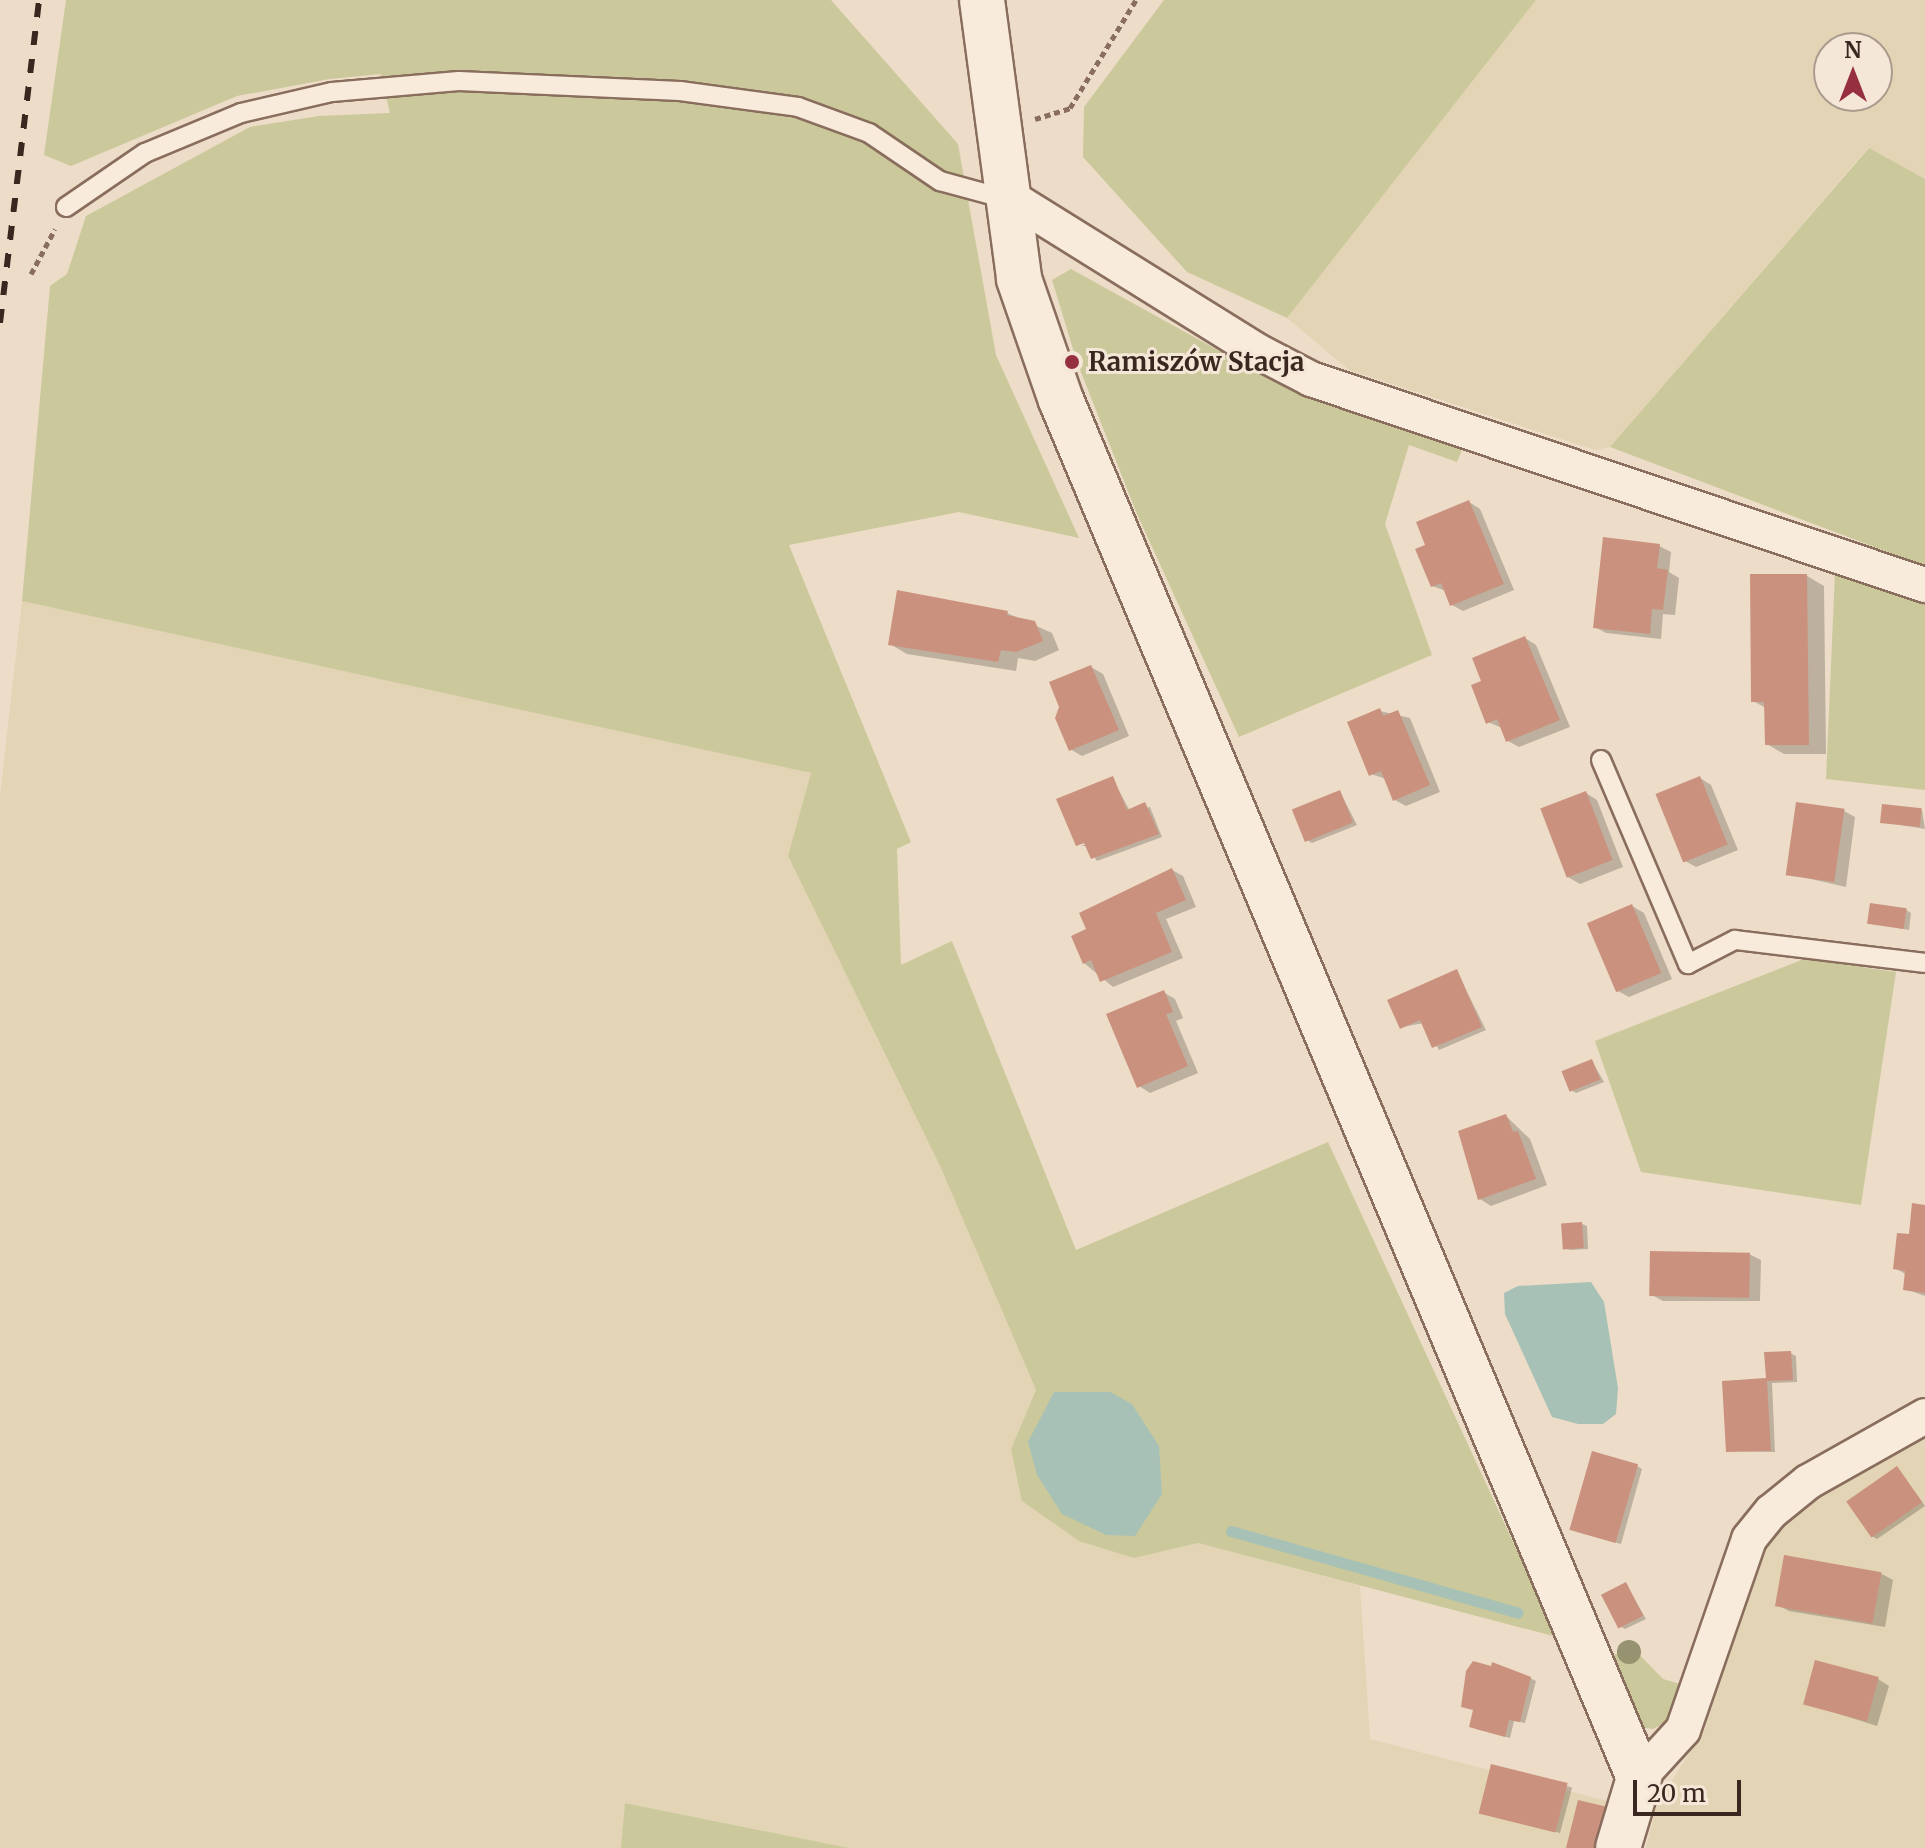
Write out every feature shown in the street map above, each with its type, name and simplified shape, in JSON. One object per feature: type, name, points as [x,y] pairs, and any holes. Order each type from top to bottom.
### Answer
[{"type":"street","points":[[982,0],[1005,196],[1019,279],[1061,400],[1639,1778]]},
{"type":"street","points":[[1005,196],[1259,352],[1311,379],[1925,585]]},
{"type":"street","points":[[1618,1848],[1639,1778],[1683,1730],[1749,1539],[1771,1512],[1808,1482],[1925,1416]]},
{"type":"lane","points":[[66,207],[145,153],[241,113],[332,92],[459,81],[652,89],[798,107],[869,133],[940,181],[1005,196]]},
{"type":"lane","points":[[1601,760],[1688,964],[1735,940],[1925,963]]},
{"type":"path","points":[[994,112],[1070,108],[1136,0]]},
{"type":"path","points":[[31,274],[66,207]]},
{"type":"shaded area","points":[[66,0],[831,0],[958,144],[996,355],[1079,538],[959,512],[789,545],[911,842],[897,849],[901,965],[952,941],[1076,1250],[1328,1142],[1557,1637],[1198,1543],[1134,1558],[1079,1541],[1022,1501],[1011,1449],[1036,1390],[941,1168],[788,856],[811,773],[22,601],[50,286],[67,274],[86,216],[250,127],[319,116],[390,113],[381,74],[330,79],[237,96],[71,166],[44,155]]},
{"type":"shaded area","points":[[1164,0],[1536,0],[1287,318],[1187,272],[1083,157],[1084,107]]},
{"type":"shaded area","points":[[1536,0],[1925,0],[1925,179],[1868,148],[1610,447],[1595,450],[1349,370],[1287,318]]},
{"type":"shaded area","points":[[1869,148],[1925,179],[1925,566],[1610,447]]},
{"type":"shaded area","points":[[1071,269],[1241,363],[1467,437],[1457,462],[1409,445],[1385,524],[1432,655],[1239,737],[1137,514],[1077,362],[1052,280]]},
{"type":"shaded area","points":[[1835,573],[1925,605],[1925,790],[1826,779]]},
{"type":"shaded area","points":[[22,601],[812,773],[788,856],[941,1168],[1036,1390],[1011,1449],[1133,1558],[1198,1543],[1360,1586],[1370,1739],[1607,1801],[1600,1848],[849,1848],[626,1803],[621,1848],[0,1848],[0,797]]},
{"type":"shaded area","points":[[1804,959],[1896,972],[1861,1205],[1641,1172],[1595,1041]]},
{"type":"shaded area","points":[[1591,1282],[1604,1302],[1618,1388],[1616,1414],[1603,1424],[1578,1424],[1552,1417],[1505,1314],[1504,1293],[1518,1286]]},
{"type":"shaded area","points":[[1054,1392],[1110,1392],[1132,1404],[1159,1446],[1162,1494],[1135,1536],[1106,1535],[1062,1514],[1037,1475],[1028,1442]]},
{"type":"shaded area","points":[[1925,1435],[1925,1848],[1646,1848],[1657,1804],[1705,1728],[1761,1542],[1804,1503]]},
{"type":"shaded area","points":[[1632,1647],[1663,1679],[1687,1686],[1672,1719],[1653,1729],[1638,1727],[1607,1658]]},
{"type":"shaded area","points":[[625,1803],[849,1848],[621,1848]]},
{"type":"building","points":[[1469,500],[1504,584],[1450,606],[1441,583],[1431,587],[1415,549],[1425,545],[1416,522]]},
{"type":"building","points":[[1603,537],[1660,544],[1657,568],[1668,570],[1663,610],[1652,609],[1650,634],[1593,628]]},
{"type":"building","points":[[1750,574],[1807,574],[1809,745],[1765,745],[1764,702],[1751,702]]},
{"type":"building","points":[[897,590],[1008,611],[1007,615],[1035,621],[1043,641],[1016,652],[1001,650],[998,662],[888,645]]},
{"type":"building","points":[[1525,636],[1560,720],[1506,742],[1497,719],[1486,724],[1471,685],[1481,681],[1472,658]]},
{"type":"building","points":[[1091,665],[1119,730],[1069,751],[1055,718],[1059,707],[1049,682]]},
{"type":"building","points":[[1380,708],[1383,716],[1398,710],[1430,785],[1393,801],[1381,771],[1369,776],[1347,722]]},
{"type":"building","points":[[1113,776],[1127,810],[1145,802],[1159,834],[1091,859],[1084,843],[1076,846],[1056,799]]},
{"type":"building","points":[[1700,776],[1728,845],[1683,863],[1655,794]]},
{"type":"building","points":[[1340,790],[1353,822],[1305,842],[1292,809]]},
{"type":"building","points":[[1586,791],[1613,860],[1567,878],[1540,809]]},
{"type":"building","points":[[1796,802],[1845,809],[1834,882],[1786,875]]},
{"type":"building","points":[[1882,804],[1922,808],[1920,827],[1880,823]]},
{"type":"building","points":[[1172,868],[1186,900],[1156,913],[1172,952],[1100,982],[1091,960],[1083,964],[1071,936],[1086,929],[1079,913]]},
{"type":"building","points":[[1870,903],[1907,908],[1904,929],[1867,924]]},
{"type":"building","points":[[1632,904],[1661,973],[1616,992],[1587,923]]},
{"type":"building","points":[[1457,969],[1482,1027],[1432,1048],[1420,1020],[1400,1029],[1387,1000]]},
{"type":"building","points":[[1164,990],[1173,1012],[1166,1014],[1188,1066],[1137,1088],[1106,1014]]},
{"type":"building","points":[[1592,1059],[1600,1079],[1570,1092],[1561,1071]]},
{"type":"building","points":[[1506,1114],[1513,1132],[1518,1131],[1536,1179],[1478,1200],[1458,1131]]},
{"type":"building","points":[[1912,1203],[1925,1205],[1925,1293],[1903,1290],[1905,1271],[1893,1269],[1897,1233],[1909,1234]]},
{"type":"building","points":[[1582,1222],[1584,1248],[1563,1249],[1561,1223]]},
{"type":"building","points":[[1650,1251],[1750,1253],[1749,1298],[1649,1296]]},
{"type":"building","points":[[1791,1351],[1793,1380],[1767,1381],[1771,1451],[1726,1452],[1722,1381],[1766,1378],[1764,1352]]},
{"type":"building","points":[[1592,1451],[1638,1464],[1616,1543],[1569,1530]]},
{"type":"building","points":[[1897,1466],[1922,1502],[1871,1538],[1846,1502]]},
{"type":"building","points":[[1784,1555],[1881,1572],[1872,1623],[1775,1606]]},
{"type":"building","points":[[1626,1582],[1643,1616],[1618,1629],[1601,1595]]},
{"type":"building","points":[[1815,1660],[1879,1677],[1867,1722],[1803,1704]]},
{"type":"building","points":[[1473,1661],[1491,1666],[1492,1662],[1531,1677],[1520,1722],[1509,1720],[1505,1737],[1469,1727],[1473,1710],[1461,1707],[1466,1671]]},
{"type":"building","points":[[1491,1764],[1568,1783],[1555,1833],[1479,1813]]},
{"type":"building","points":[[1578,1800],[1608,1807],[1598,1848],[1566,1848]]},
{"type":"waterway","points":[[1231,1531],[1518,1613]]},
{"type":"railway","points":[[0,323],[39,0]]},
{"type":"place","name":"Ramiszów Stacja","points":[[1072,362]]}]
